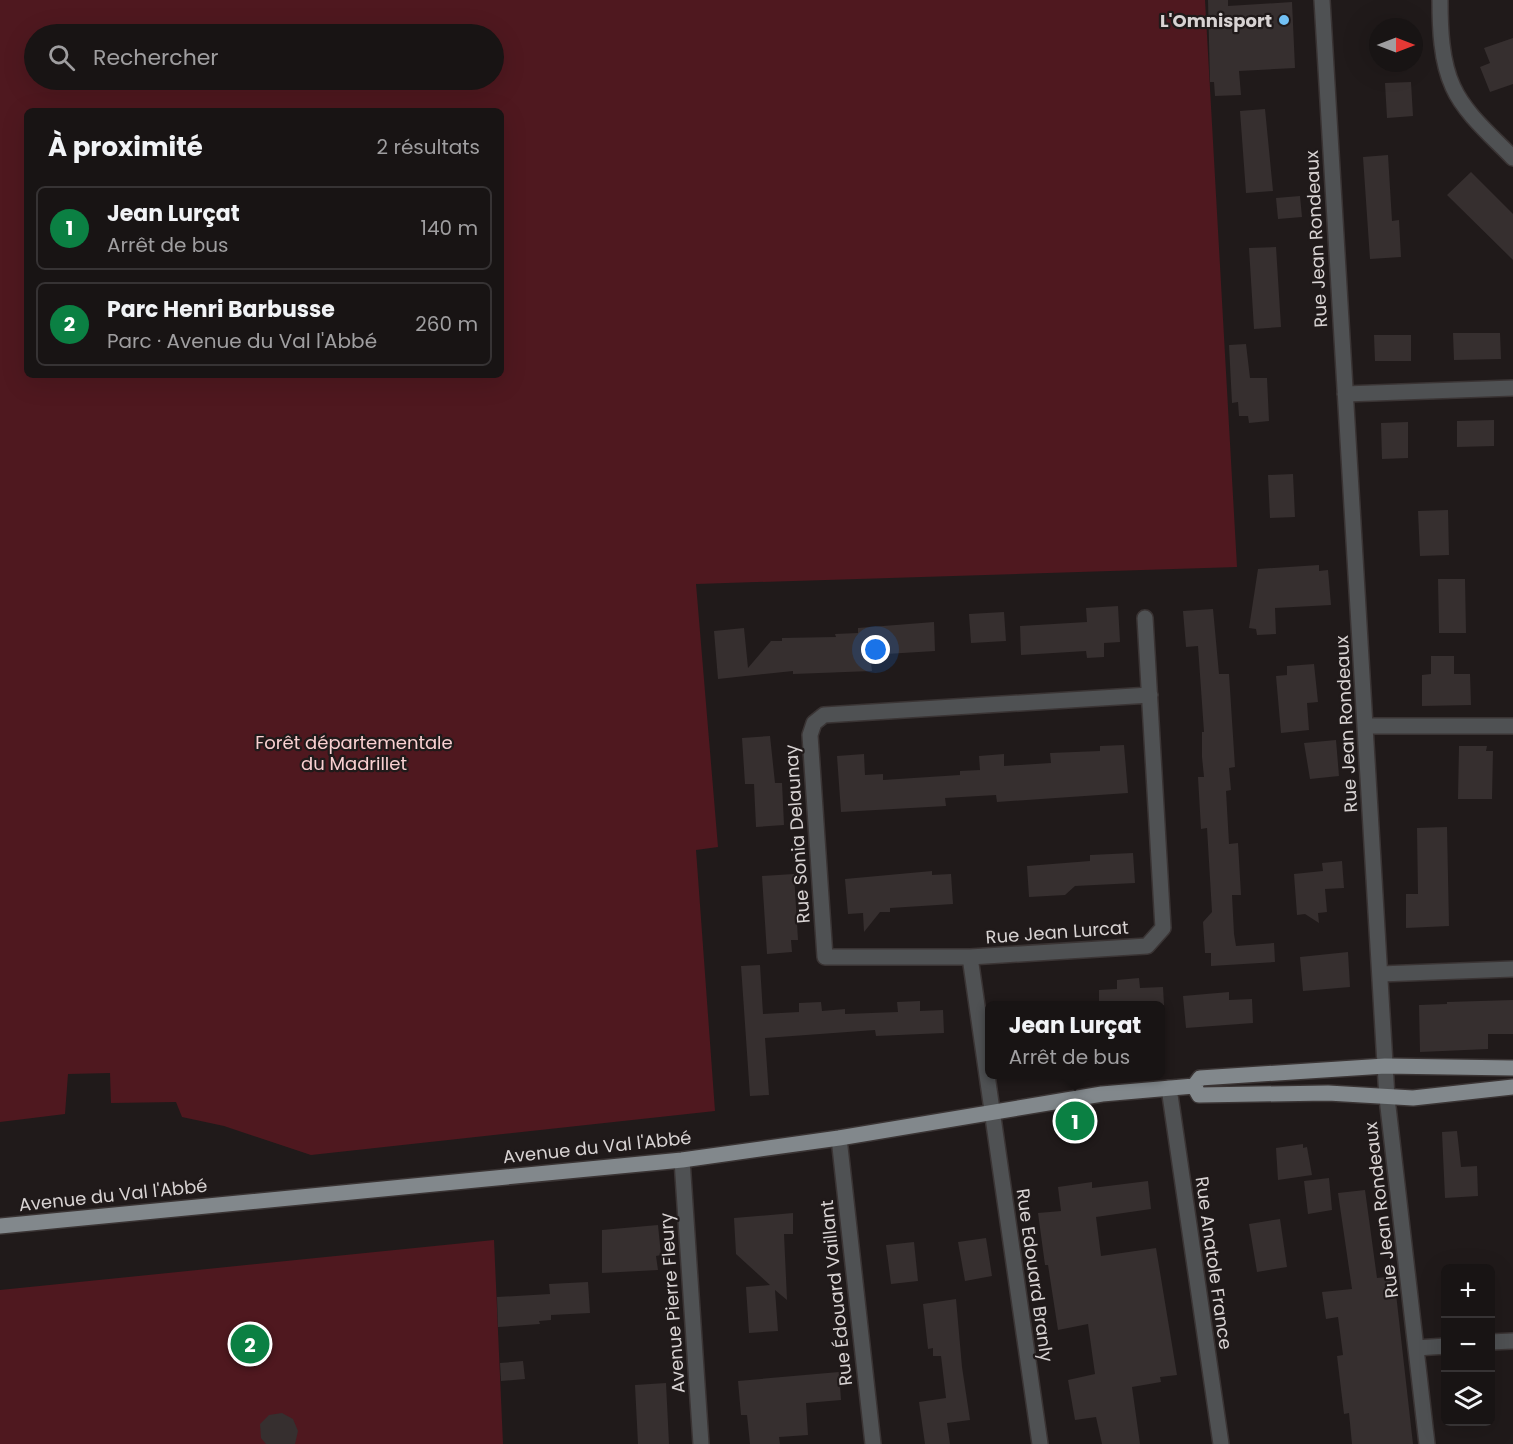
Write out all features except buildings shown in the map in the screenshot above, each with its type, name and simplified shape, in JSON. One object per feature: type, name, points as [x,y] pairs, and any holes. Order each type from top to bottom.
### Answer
[{"type":"main road","name":"Avenue du Val l'Abbé","points":[[0,1226],[682,1160],[839,1138],[1102,1094],[1194,1086],[1200,1078],[1385,1066],[1513,1068]]},
{"type":"main road","name":"Avenue du Val l'Abbé","points":[[1194,1086],[1199,1095],[1328,1093],[1387,1098]]},
{"type":"main road","points":[[1387,1098],[1436,1097],[1513,1087]]},
{"type":"street","name":"Rue Jean Rondeaux","points":[[1322,0],[1387,1098],[1427,1444]]},
{"type":"street","points":[[1440,0],[1440,36],[1453,88],[1474,117],[1513,158]]},
{"type":"street","points":[[1345,394],[1513,388]]},
{"type":"street","name":"Rue Jean Lurcat","points":[[985,1062],[970,957],[1147,946],[1163,928],[1145,618]]},
{"type":"street","name":"Rue Sonia Delaunay","points":[[970,957],[825,957],[810,735],[814,723],[824,715],[1150,695]]},
{"type":"street","points":[[1365,726],[1513,726]]},
{"type":"street","points":[[1380,974],[1513,969]]},
{"type":"street","name":"Rue Jean Lurcat","points":[[987,1079],[992,1111]]},
{"type":"street","name":"Rue Anatole France","points":[[1169,1088],[1221,1444]]},
{"type":"street","name":"Rue Edouard Branly","points":[[992,1111],[1040,1444]]},
{"type":"street","name":"Rue Édouard Vaillant","points":[[839,1138],[873,1444]]},
{"type":"street","name":"Avenue Pierre Fleury","points":[[682,1160],[701,1444]]},
{"type":"street","points":[[1495,1342],[1513,1341]]},
{"type":"street","points":[[1416,1348],[1441,1346]]},
{"type":"green space","name":"Forêt départementale du Madrillet","points":[[0,0],[1205,0],[1237,567],[696,584],[718,847],[696,850],[715,1111],[311,1155],[224,1126],[182,1117],[176,1102],[111,1103],[110,1073],[68,1074],[65,1114],[0,1122]]},
{"type":"green space","points":[[494,1240],[503,1444],[0,1444],[0,1290]]},
{"type":"place","name":"L'Omnisport","points":[[1284,20]]},
{"type":"place","name":"Jean Lurçat","points":[[1075,1121]]},
{"type":"place","name":"Parc Henri Barbusse","points":[[250,1344]]}]
